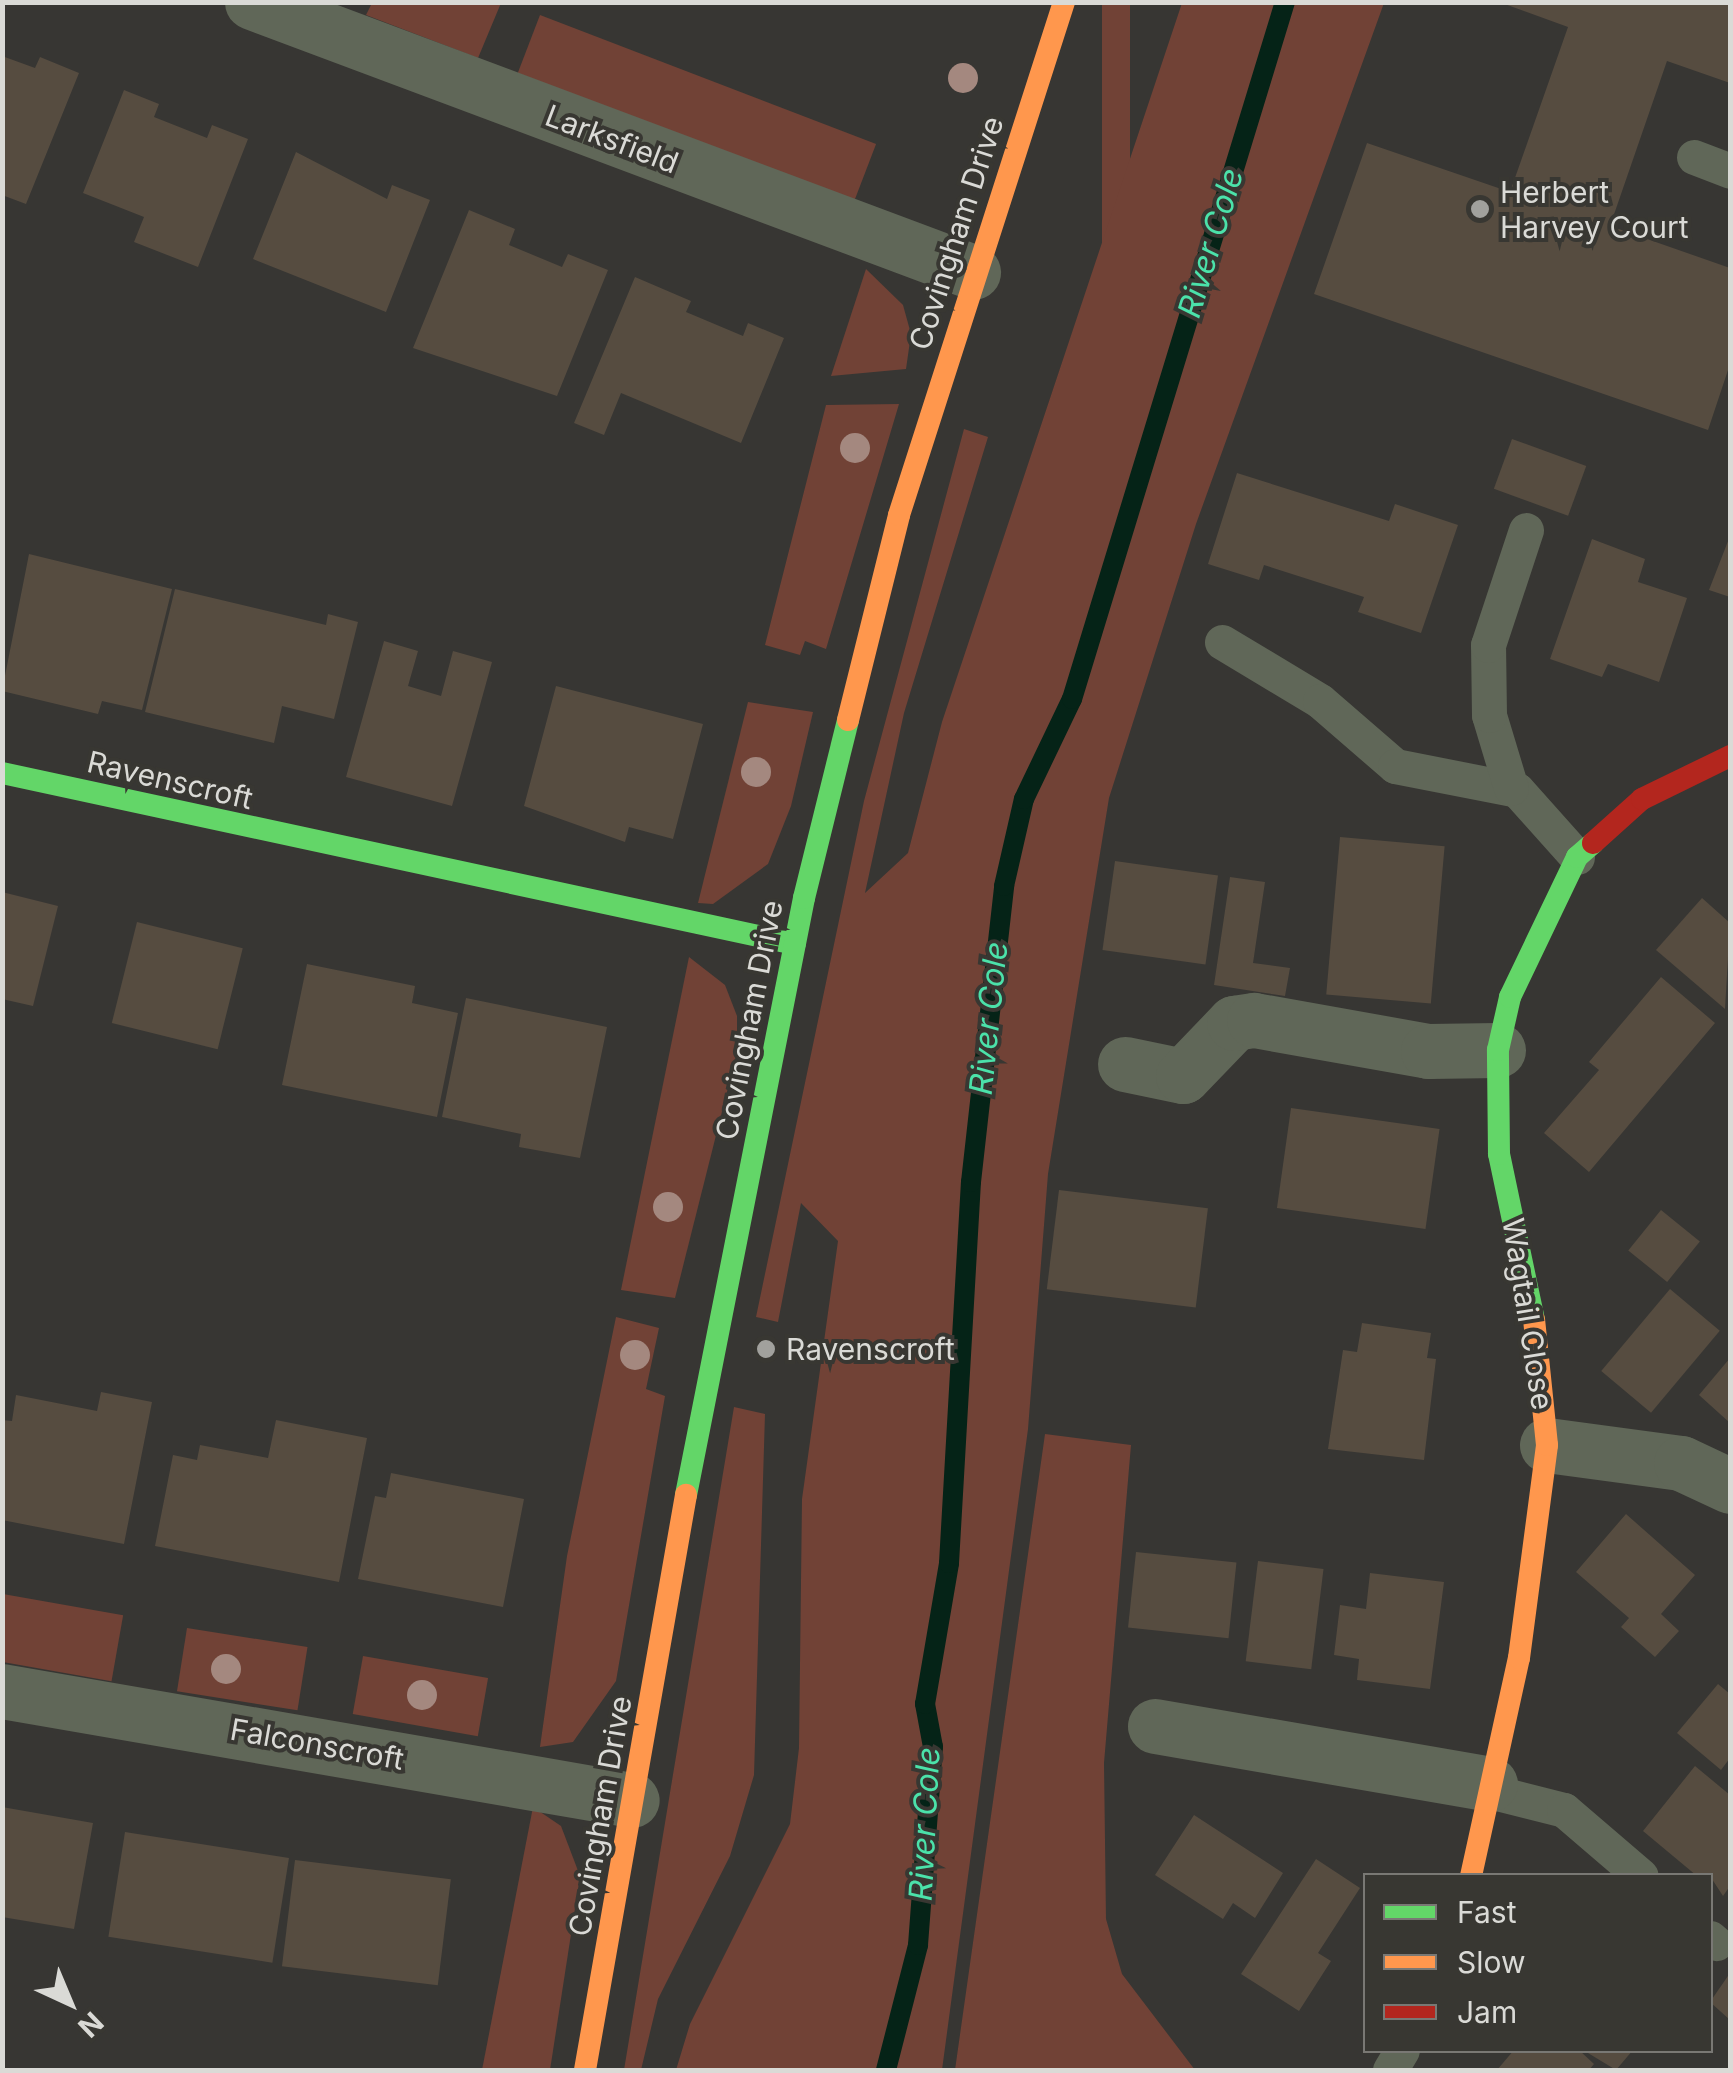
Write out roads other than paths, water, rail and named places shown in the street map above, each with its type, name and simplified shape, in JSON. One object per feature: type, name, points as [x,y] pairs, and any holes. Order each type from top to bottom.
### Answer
[{"type":"street","name":"Larksfield","points":[[252,2],[973,272]]},
{"type":"street","name":"Covingham Drive","points":[[585,2070],[632,1800],[795,944],[900,515],[973,272],[1064,2]]},
{"type":"street","name":"Wagtail Close","points":[[1472,1873],[1519,1658],[1547,1445],[1535,1323],[1499,1154],[1498,1050],[1526,953],[1577,857],[1642,799],[1730,756]]},
{"type":"street","name":"Ravenscroft","points":[[2,773],[795,944]]},
{"type":"street","points":[[1126,1064],[1184,1076],[1234,1023],[1254,1020],[1428,1051],[1498,1050]]},
{"type":"street","points":[[1547,1445],[1681,1463],[1730,1486]]},
{"type":"street","name":"Falconscroft","points":[[2,1691],[632,1800]]},
{"type":"street","points":[[1155,1726],[1489,1787]]},
{"type":"lane","points":[[1694,157],[1730,171]]},
{"type":"lane","points":[[1511,788],[1489,715],[1488,645],[1526,530]]},
{"type":"lane","points":[[1222,642],[1320,701],[1395,766],[1511,788],[1532,800],[1577,857]]},
{"type":"lane","points":[[1489,1787],[1564,1810],[1638,1873]]},
{"type":"waterway","name":"River Cole","points":[[886,2070],[918,1945],[933,1747],[925,1704],[949,1563],[971,1182],[1004,886],[1024,799],[1072,699],[1285,2]]},
{"type":"place","name":"Herbert Harvey Court","points":[[1480,209]]},
{"type":"place","name":"Ravenscroft","points":[[766,1349]]}]
